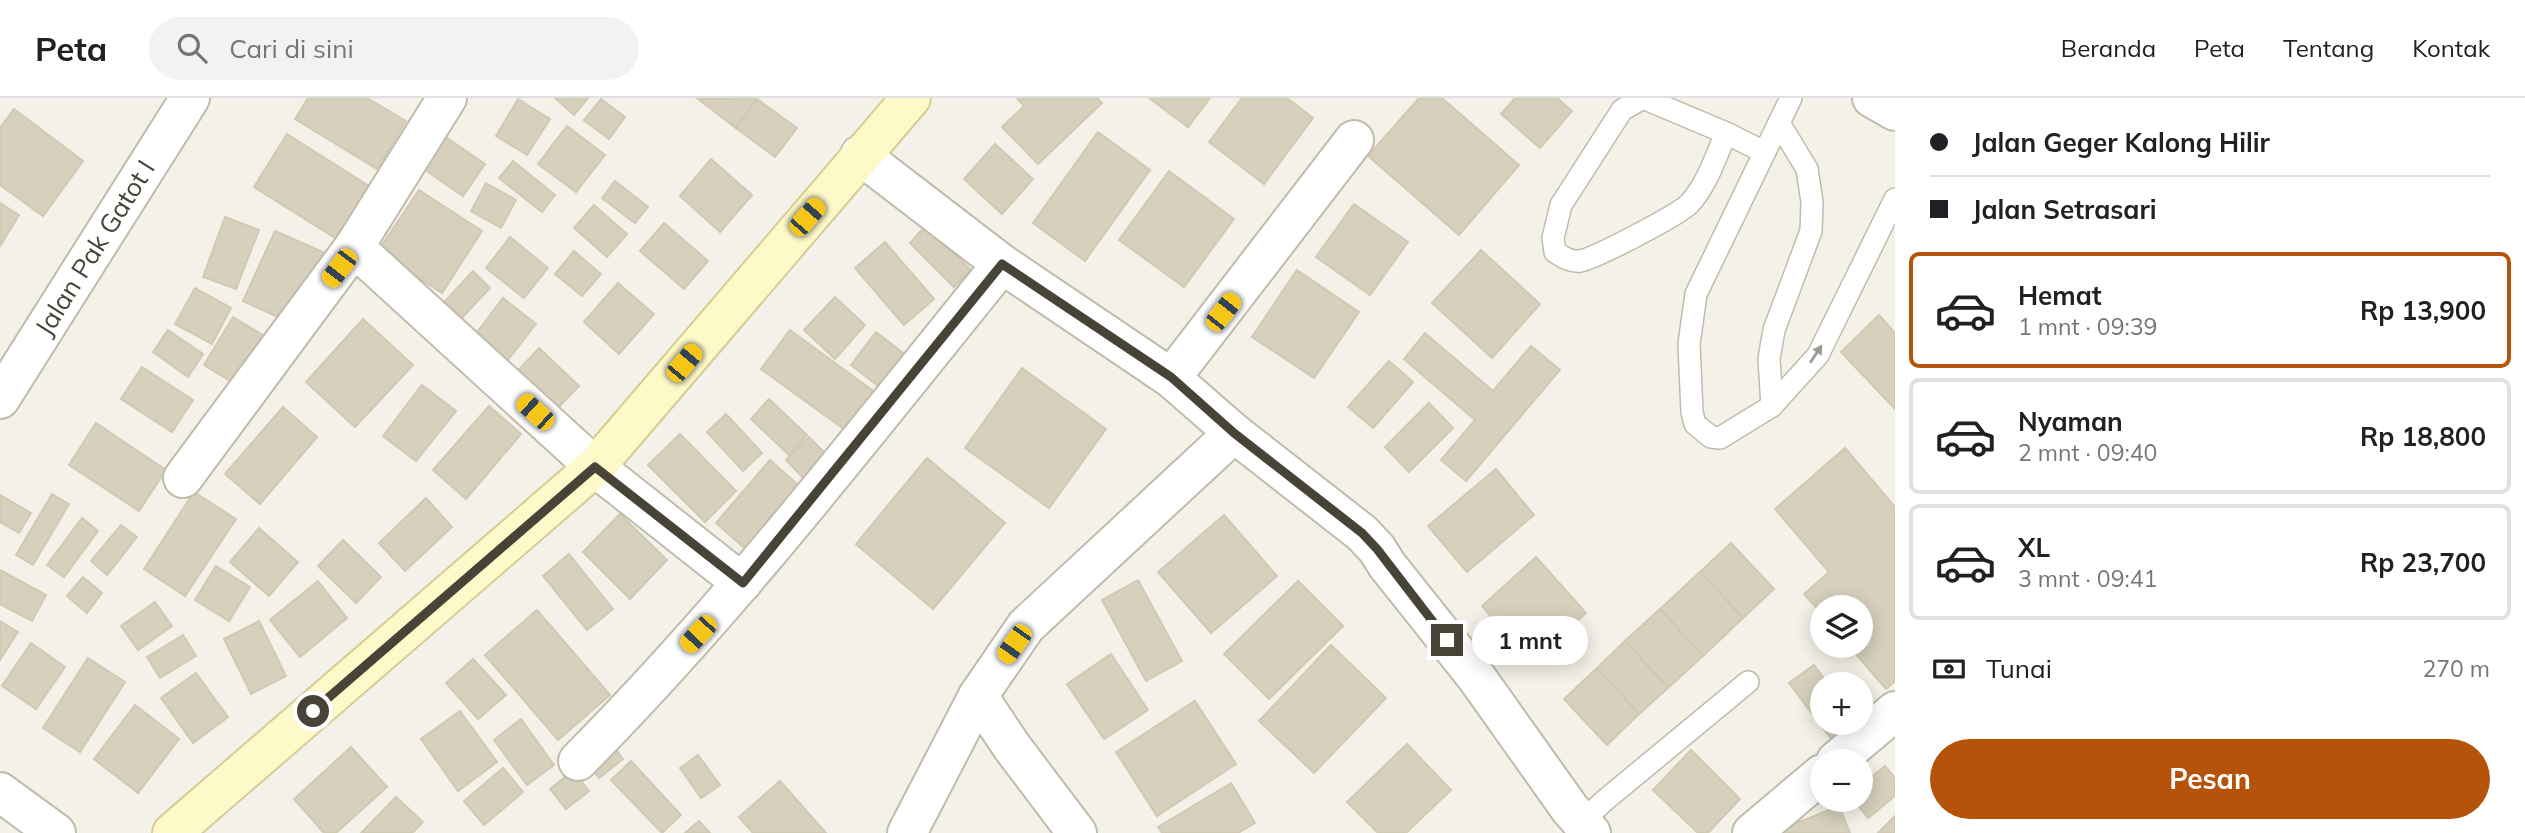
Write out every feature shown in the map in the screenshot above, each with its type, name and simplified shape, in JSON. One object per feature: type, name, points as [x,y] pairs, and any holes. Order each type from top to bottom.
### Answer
[{"type":"main road","points":[[172,833],[595,467],[911,98]]},
{"type":"street","name":"Jalan Pak Gatot I","points":[[0,399],[190,98]]},
{"type":"street","points":[[183,478],[354,247],[447,98]]},
{"type":"street","points":[[1872,98],[1895,111]]},
{"type":"street","points":[[1171,377],[1354,140]]},
{"type":"street","points":[[860,155],[1002,264],[1171,377],[1234,433],[1362,533],[1477,678],[1573,825]]},
{"type":"street","points":[[354,247],[595,467],[743,583]]},
{"type":"street","points":[[578,761],[632,706],[743,583],[1002,264]]},
{"type":"street","points":[[907,833],[978,696],[1027,626],[1234,433]]},
{"type":"street","points":[[978,696],[1012,747],[1077,833]]},
{"type":"street","points":[[1850,749],[1895,711]]},
{"type":"street","points":[[1752,833],[1810,784]]},
{"type":"street","points":[[0,792],[56,833]]},
{"type":"lane","points":[[1726,133],[1706,179],[1695,196],[1668,220],[1583,260],[1565,258],[1555,252],[1553,238],[1561,205],[1622,110],[1643,98],[1726,133],[1764,152]]},
{"type":"lane","points":[[1791,98],[1696,294],[1689,344],[1692,412],[1695,424],[1703,431],[1712,437],[1720,438],[1772,405],[1818,355],[1895,199]]},
{"type":"lane","points":[[1772,405],[1769,359],[1774,330],[1811,231],[1812,202],[1807,169],[1779,122]]},
{"type":"lane","points":[[1573,825],[1748,682]]},
{"type":"building","points":[[308,98],[367,98],[406,121],[377,169],[295,119]]},
{"type":"building","points":[[555,98],[588,98],[574,115]]},
{"type":"building","points":[[756,98],[736,128],[698,99]]},
{"type":"building","points":[[1017,98],[1097,98],[1102,103],[1038,164],[1002,127],[1024,106]]},
{"type":"building","points":[[1149,98],[1210,98],[1188,127]]},
{"type":"building","points":[[1242,98],[1287,98],[1313,118],[1264,184],[1209,142]]},
{"type":"building","points":[[1419,98],[1442,98],[1519,165],[1459,235],[1368,156]]},
{"type":"building","points":[[1515,98],[1557,98],[1572,111],[1540,148],[1501,114]]},
{"type":"building","points":[[518,99],[550,119],[527,155],[496,136]]},
{"type":"building","points":[[601,99],[625,117],[609,139],[584,120]]},
{"type":"building","points":[[757,99],[797,128],[775,157],[736,128]]},
{"type":"building","points":[[14,109],[83,161],[43,216],[0,185],[0,128]]},
{"type":"building","points":[[567,126],[605,155],[576,192],[538,164]]},
{"type":"building","points":[[437,131],[485,164],[463,196],[415,163]]},
{"type":"building","points":[[1098,132],[1150,170],[1085,261],[1033,223]]},
{"type":"building","points":[[287,134],[369,186],[337,239],[254,187]]},
{"type":"building","points":[[995,144],[1033,179],[1002,214],[964,179]]},
{"type":"building","points":[[711,159],[752,195],[720,232],[680,196]]},
{"type":"building","points":[[513,161],[555,195],[542,212],[499,178]]},
{"type":"building","points":[[1169,171],[1234,219],[1184,287],[1119,240]]},
{"type":"building","points":[[615,181],[648,207],[635,223],[602,198]]},
{"type":"building","points":[[486,183],[516,200],[501,228],[471,211]]},
{"type":"building","points":[[419,190],[482,231],[442,293],[378,251]]},
{"type":"building","points":[[0,203],[19,215],[0,246]]},
{"type":"building","points":[[1354,204],[1408,242],[1370,295],[1316,257]]},
{"type":"building","points":[[594,205],[627,234],[607,257],[574,228]]},
{"type":"building","points":[[225,217],[259,230],[236,289],[203,277]]},
{"type":"building","points":[[664,223],[708,261],[684,289],[640,251]]},
{"type":"building","points":[[925,226],[971,270],[954,287],[910,243]]},
{"type":"building","points":[[275,231],[325,253],[293,324],[243,301]]},
{"type":"building","points":[[510,237],[548,268],[524,298],[486,268]]},
{"type":"building","points":[[885,242],[934,299],[904,325],[855,268]]},
{"type":"building","points":[[1481,250],[1540,304],[1492,358],[1432,303]]},
{"type":"building","points":[[574,251],[601,274],[582,296],[555,274]]},
{"type":"building","points":[[1297,270],[1359,312],[1314,378],[1252,337]]},
{"type":"building","points":[[473,271],[490,288],[455,325],[438,309]]},
{"type":"building","points":[[618,283],[654,314],[619,354],[584,322]]},
{"type":"building","points":[[195,288],[231,308],[212,344],[175,324]]},
{"type":"building","points":[[835,297],[865,325],[835,359],[804,330]]},
{"type":"building","points":[[503,298],[536,324],[504,365],[472,339]]},
{"type":"building","points":[[1879,315],[1895,333],[1895,409],[1841,352]]},
{"type":"building","points":[[233,317],[273,341],[245,390],[204,365]]},
{"type":"building","points":[[363,319],[413,365],[355,427],[306,382]]},
{"type":"building","points":[[168,330],[203,354],[188,377],[153,352]]},
{"type":"building","points":[[790,330],[876,393],[848,432],[761,369]]},
{"type":"building","points":[[876,332],[907,356],[881,388],[851,365]]},
{"type":"building","points":[[1425,333],[1493,391],[1531,346],[1560,370],[1466,481],[1441,460],[1475,420],[1404,359]]},
{"type":"building","points":[[539,348],[579,386],[552,414],[513,376]]},
{"type":"building","points":[[1389,361],[1413,382],[1373,428],[1348,407]]},
{"type":"building","points":[[142,367],[193,400],[172,432],[121,399]]},
{"type":"building","points":[[1022,368],[1106,429],[1049,508],[965,448]]},
{"type":"building","points":[[422,385],[456,411],[416,461],[383,436]]},
{"type":"building","points":[[769,399],[807,435],[789,455],[751,419]]},
{"type":"building","points":[[1429,403],[1453,428],[1409,472],[1385,447]]},
{"type":"building","points":[[489,406],[521,434],[466,499],[433,470]]},
{"type":"building","points":[[283,407],[317,437],[260,504],[225,474]]},
{"type":"building","points":[[726,414],[762,453],[743,471],[707,432]]},
{"type":"building","points":[[96,423],[166,470],[139,511],[69,465]]},
{"type":"building","points":[[680,434],[736,491],[705,522],[648,465]]},
{"type":"building","points":[[809,437],[832,460],[809,484],[786,460]]},
{"type":"building","points":[[1845,448],[1895,507],[1895,681],[1886,689],[1859,658],[1873,658],[1873,595],[1810,595],[1810,601],[1804,594],[1829,572],[1775,509]]},
{"type":"building","points":[[927,458],[1005,523],[933,609],[856,544]]},
{"type":"building","points":[[770,460],[804,490],[750,553],[716,523]]},
{"type":"building","points":[[1496,469],[1534,515],[1467,572],[1428,526]]},
{"type":"building","points":[[194,492],[236,519],[185,596],[144,569]]},
{"type":"building","points":[[52,494],[69,504],[33,565],[16,555]]},
{"type":"building","points":[[0,495],[31,513],[19,533],[0,522]]},
{"type":"building","points":[[426,498],[452,527],[405,571],[379,543]]},
{"type":"building","points":[[620,514],[667,560],[630,599],[583,552]]},
{"type":"building","points":[[1224,515],[1277,576],[1211,633],[1158,572]]},
{"type":"building","points":[[82,518],[98,531],[64,577],[47,565]]},
{"type":"building","points":[[121,525],[137,537],[107,575],[91,561]]},
{"type":"building","points":[[259,528],[298,562],[269,596],[230,562]]},
{"type":"building","points":[[343,540],[381,577],[356,603],[318,566]]},
{"type":"building","points":[[1731,543],[1774,589],[1743,618],[1700,572]]},
{"type":"building","points":[[569,554],[613,609],[587,630],[543,576]]},
{"type":"building","points":[[1536,557],[1586,613],[1531,662],[1482,606]]},
{"type":"building","points":[[216,566],[250,587],[229,621],[195,600]]},
{"type":"building","points":[[0,570],[46,595],[32,621],[0,604]]},
{"type":"building","points":[[1700,572],[1743,618],[1703,656],[1660,609]]},
{"type":"building","points":[[83,577],[102,593],[87,613],[67,596]]},
{"type":"building","points":[[1138,580],[1182,661],[1146,681],[1102,600]]},
{"type":"building","points":[[318,581],[347,618],[300,657],[270,620]]},
{"type":"building","points":[[1298,581],[1343,626],[1269,699],[1224,654]]},
{"type":"building","points":[[155,602],[172,626],[138,650],[121,626]]},
{"type":"building","points":[[1660,609],[1703,656],[1668,688],[1625,641]]},
{"type":"building","points":[[537,610],[610,695],[558,740],[485,655]]},
{"type":"building","points":[[0,621],[18,632],[0,660]]},
{"type":"building","points":[[259,621],[286,676],[251,694],[224,639]]},
{"type":"building","points":[[183,635],[196,656],[160,678],[147,657]]},
{"type":"building","points":[[1625,641],[1668,688],[1639,714],[1597,668]]},
{"type":"building","points":[[31,643],[65,667],[36,709],[2,686]]},
{"type":"building","points":[[1331,645],[1386,698],[1314,773],[1259,721]]},
{"type":"building","points":[[1111,654],[1148,710],[1104,739],[1067,684]]},
{"type":"building","points":[[88,658],[125,682],[80,752],[43,728]]},
{"type":"building","points":[[473,659],[506,695],[478,719],[446,683]]},
{"type":"building","points":[[1814,665],[1819,672],[1810,672],[1810,711],[1789,683]]},
{"type":"building","points":[[1597,668],[1639,714],[1607,745],[1564,699]]},
{"type":"building","points":[[196,673],[228,717],[193,743],[161,698]]},
{"type":"building","points":[[1195,701],[1236,764],[1157,816],[1116,752]]},
{"type":"building","points":[[135,705],[179,739],[138,793],[94,759]]},
{"type":"building","points":[[460,711],[497,762],[458,791],[421,739]]},
{"type":"building","points":[[521,719],[554,765],[527,785],[494,740]]},
{"type":"building","points":[[1828,735],[1848,735],[1838,748]]},
{"type":"building","points":[[609,740],[623,759],[599,778],[585,760]]},
{"type":"building","points":[[1407,744],[1451,790],[1406,833],[1378,833],[1347,802]]},
{"type":"building","points":[[351,747],[387,787],[336,833],[324,833],[294,799]]},
{"type":"building","points":[[1691,750],[1740,799],[1708,833],[1698,833],[1653,790]]},
{"type":"building","points":[[698,755],[720,785],[701,798],[680,768]]},
{"type":"building","points":[[631,761],[681,815],[662,833],[611,780]]},
{"type":"building","points":[[1885,766],[1895,778],[1895,796],[1868,818],[1863,812],[1873,812],[1873,776]]},
{"type":"building","points":[[503,768],[523,792],[484,825],[464,801]]},
{"type":"building","points":[[573,771],[589,791],[566,809],[550,789]]},
{"type":"building","points":[[780,781],[826,833],[753,833],[739,817]]},
{"type":"building","points":[[1231,783],[1255,823],[1238,833],[1162,833],[1158,827]]},
{"type":"building","points":[[396,797],[423,822],[412,833],[361,833]]},
{"type":"building","points":[[1824,812],[1841,812],[1850,833],[1786,833],[1784,828]]},
{"type":"building","points":[[1895,816],[1895,833],[1878,833]]},
{"type":"building","points":[[699,821],[710,833],[685,833]]},
{"type":"route","points":[[313,711],[595,467],[743,583],[1002,264],[1171,377],[1234,433],[1362,533],[1447,640]]}]
